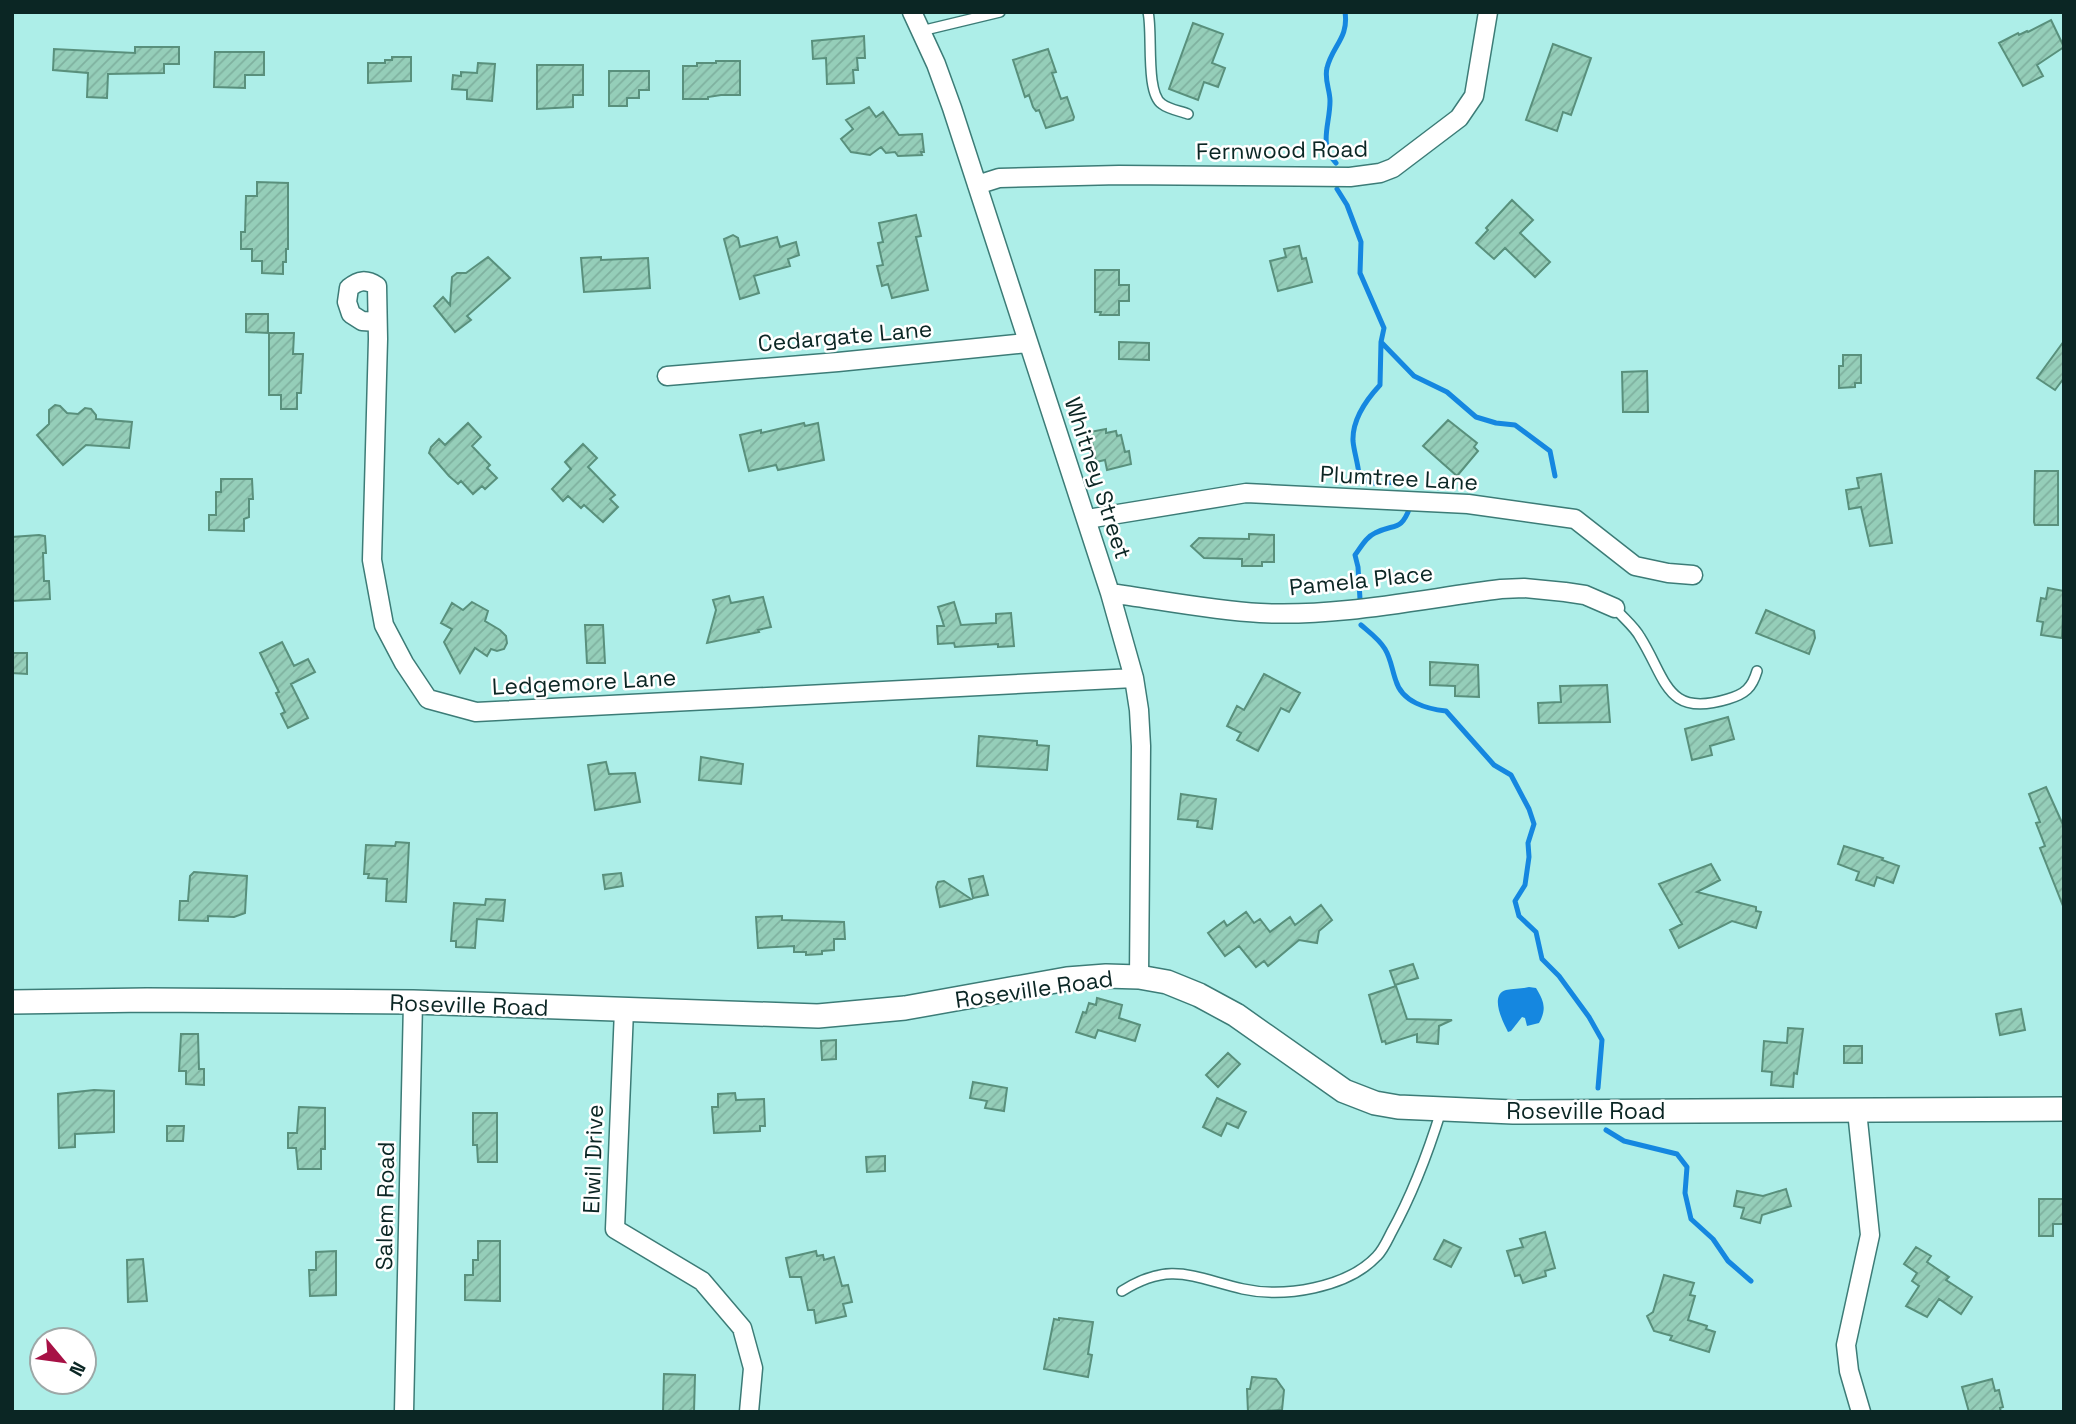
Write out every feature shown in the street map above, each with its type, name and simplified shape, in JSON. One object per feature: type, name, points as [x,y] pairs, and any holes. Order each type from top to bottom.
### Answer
[{"type":"street","name":"Whitney Street","points":[[912,12],[943,82],[1087,519],[1134,678],[1141,747],[1139,977]]},
{"type":"street","name":"Fernwood Road","points":[[977,185],[999,178],[1119,175],[1350,177],[1380,173],[1393,168],[1444,132],[1468,108],[1474,96],[1488,12]]},
{"type":"street","name":"Ledgemore Lane","points":[[377,322],[372,560],[384,625],[404,663],[428,699],[476,712],[1134,678]]},
{"type":"street","name":"Cedargate Lane","points":[[667,376],[1027,343]]},
{"type":"street","name":"Plumtree Lane","points":[[1087,519],[1247,494],[1468,504],[1575,519],[1635,566],[1693,575]]},
{"type":"street","name":"Pamela Place","points":[[1110,593],[1259,613],[1293,613],[1524,588],[1585,595],[1615,608]]},
{"type":"street","name":"Roseville Road","points":[[12,1002],[413,1002],[753,1015],[855,1014],[905,1008],[1068,979],[1139,977],[1167,982],[1188,990],[1236,1014],[1344,1091],[1376,1103],[1441,1111],[2064,1109]]},
{"type":"street","name":"Salem Road","points":[[404,1412],[413,1002]]},
{"type":"street","name":"Elwil Drive","points":[[624,1010],[615,1229],[702,1281],[742,1328],[753,1368],[750,1412]]},
{"type":"street","points":[[1857,1111],[1870,1235],[1846,1345],[1849,1371],[1861,1412]]},
{"type":"lane","points":[[921,31],[1000,12]]},
{"type":"lane","points":[[1148,12],[1153,87],[1157,99],[1162,105],[1188,114]]},
{"type":"lane","points":[[1615,608],[1639,634],[1672,693],[1682,701],[1698,706],[1740,696],[1752,687],[1757,671]]},
{"type":"lane","points":[[1122,1291],[1141,1279],[1168,1272],[1246,1289],[1294,1292],[1348,1278],[1378,1256],[1398,1220],[1427,1155],[1441,1111]]},
{"type":"water","points":[[1536,988],[1544,1005],[1539,1023],[1527,1026],[1525,1018],[1522,1017],[1508,1032],[1499,1009],[1498,997],[1506,990]]},
{"type":"building","points":[[2051,20],[2064,47],[2037,65],[2043,76],[2023,86],[1999,43]]},
{"type":"building","points":[[1193,23],[1223,34],[1212,63],[1225,68],[1218,87],[1204,82],[1198,100],[1169,89]]},
{"type":"building","points":[[864,36],[865,58],[857,58],[858,70],[853,70],[854,83],[827,84],[826,58],[813,59],[812,41]]},
{"type":"building","points":[[1553,44],[1591,58],[1571,115],[1563,112],[1557,131],[1526,120]]},
{"type":"building","points":[[135,47],[179,47],[179,64],[164,64],[164,73],[108,74],[107,98],[87,97],[88,73],[53,70],[54,49],[135,53]]},
{"type":"building","points":[[1048,49],[1056,72],[1052,73],[1061,99],[1067,97],[1074,117],[1073,120],[1046,128],[1029,95],[1025,97],[1013,60]]},
{"type":"building","points":[[215,52],[264,52],[264,75],[245,75],[245,88],[214,87]]},
{"type":"building","points":[[392,57],[411,57],[411,81],[368,83],[368,63],[385,63],[385,60],[392,60]]},
{"type":"building","points":[[740,61],[740,95],[683,99],[683,66]]},
{"type":"building","points":[[478,63],[495,64],[492,101],[467,99],[467,90],[452,89],[453,75],[461,76],[461,72],[477,73]]},
{"type":"building","points":[[537,65],[583,65],[583,95],[573,95],[573,107],[537,109]]},
{"type":"building","points":[[609,71],[649,71],[649,90],[639,90],[639,98],[627,98],[627,106],[609,106]]},
{"type":"building","points":[[869,107],[876,117],[883,112],[899,135],[922,134],[922,155],[898,156],[895,152],[886,153],[881,147],[870,155],[851,152],[841,139],[853,129],[846,120]]},
{"type":"building","points":[[257,182],[288,183],[288,249],[286,262],[283,262],[283,274],[262,273],[262,261],[252,261],[252,249],[241,249],[241,232],[245,232],[246,196],[257,196]]},
{"type":"building","points":[[1512,200],[1533,220],[1520,233],[1550,262],[1535,277],[1505,248],[1494,259],[1476,243]]},
{"type":"building","points":[[916,215],[921,236],[916,237],[928,290],[892,298],[888,284],[882,286],[877,266],[883,265],[878,243],[883,242],[879,223]]},
{"type":"building","points":[[733,235],[738,238],[740,247],[777,237],[780,247],[796,242],[799,255],[788,259],[790,266],[754,276],[759,293],[740,299],[724,239]]},
{"type":"building","points":[[1299,246],[1302,259],[1306,258],[1312,282],[1278,291],[1270,261],[1286,257],[1284,249]]},
{"type":"building","points":[[488,257],[510,278],[467,316],[471,320],[455,332],[434,306],[443,297],[450,305],[452,277],[457,273],[466,273]]},
{"type":"building","points":[[601,257],[601,260],[648,258],[650,288],[584,292],[581,258]]},
{"type":"building","points":[[1095,270],[1119,270],[1119,285],[1129,285],[1129,301],[1119,301],[1119,315],[1100,315],[1101,312],[1095,312]]},
{"type":"building","points":[[246,314],[268,314],[268,333],[246,332]]},
{"type":"building","points":[[269,333],[294,333],[293,354],[303,354],[301,393],[297,393],[297,409],[281,409],[281,395],[269,395]]},
{"type":"building","points":[[2064,341],[2064,378],[2055,390],[2037,378]]},
{"type":"building","points":[[1119,342],[1149,343],[1149,360],[1119,359]]},
{"type":"building","points":[[1843,355],[1861,355],[1861,383],[1855,383],[1855,387],[1839,388],[1839,366],[1843,366]]},
{"type":"building","points":[[1647,371],[1648,412],[1623,412],[1622,372]]},
{"type":"building","points":[[55,405],[67,413],[78,414],[85,408],[91,409],[96,419],[132,422],[129,448],[86,445],[63,465],[37,435],[49,424],[49,410]]},
{"type":"building","points":[[1448,420],[1477,443],[1474,447],[1478,451],[1457,476],[1423,446]]},
{"type":"building","points":[[468,423],[481,437],[472,446],[490,465],[487,468],[497,478],[485,489],[482,486],[473,494],[461,481],[458,484],[449,476],[429,453],[439,439],[445,445]]},
{"type":"building","points":[[804,423],[805,426],[818,423],[824,460],[778,470],[776,465],[749,471],[740,435]]},
{"type":"building","points":[[1106,429],[1106,433],[1116,431],[1117,436],[1121,435],[1125,452],[1129,451],[1131,464],[1107,470],[1105,460],[1096,462],[1090,432]]},
{"type":"building","points":[[583,444],[597,458],[588,467],[615,495],[610,499],[618,507],[603,522],[584,505],[581,508],[568,496],[563,501],[552,489],[571,469],[565,462]]},
{"type":"building","points":[[2035,471],[2058,471],[2058,525],[2035,525]]},
{"type":"building","points":[[1881,474],[1892,543],[1870,546],[1861,507],[1849,509],[1846,490],[1859,488],[1857,478]]},
{"type":"building","points":[[221,479],[252,479],[253,499],[249,499],[249,517],[244,519],[244,531],[209,530],[209,515],[216,515],[216,492],[221,492]]},
{"type":"building","points":[[1249,534],[1274,535],[1274,562],[1262,562],[1262,566],[1242,566],[1242,559],[1204,558],[1191,546],[1199,538],[1249,539]]},
{"type":"building","points":[[45,536],[44,581],[49,581],[50,599],[12,601],[12,537]]},
{"type":"building","points":[[2048,588],[2064,591],[2062,638],[2041,635],[2043,622],[2037,621],[2041,598],[2046,599]]},
{"type":"building","points":[[729,596],[731,603],[763,597],[771,627],[707,643],[716,610],[713,600]]},
{"type":"building","points":[[472,602],[488,611],[485,621],[506,636],[507,643],[504,649],[491,649],[487,656],[475,648],[460,673],[444,642],[452,629],[441,623],[452,603],[463,610]]},
{"type":"building","points":[[954,602],[961,625],[996,623],[996,614],[1011,613],[1014,646],[998,647],[998,644],[955,647],[954,643],[938,644],[937,626],[944,626],[938,607]]},
{"type":"building","points":[[1766,610],[1814,631],[1815,638],[1809,654],[1756,633]]},
{"type":"building","points":[[585,625],[603,625],[605,663],[587,663]]},
{"type":"building","points":[[282,642],[294,666],[308,659],[315,672],[291,684],[308,718],[288,728],[281,714],[285,712],[276,693],[279,692],[260,653]]},
{"type":"building","points":[[12,653],[27,653],[27,674],[12,673]]},
{"type":"building","points":[[1430,662],[1478,665],[1479,697],[1455,696],[1455,686],[1430,685]]},
{"type":"building","points":[[1264,674],[1300,693],[1289,712],[1281,708],[1258,751],[1237,740],[1241,733],[1227,726],[1237,706],[1244,710]]},
{"type":"building","points":[[1607,685],[1610,722],[1539,723],[1538,703],[1561,702],[1560,686]]},
{"type":"building","points":[[1728,717],[1734,739],[1710,746],[1712,755],[1692,760],[1685,729]]},
{"type":"building","points":[[979,736],[1037,741],[1037,745],[1049,746],[1047,770],[977,766]]},
{"type":"building","points":[[701,757],[743,764],[741,784],[699,780]]},
{"type":"building","points":[[606,762],[609,774],[635,773],[640,802],[595,810],[588,765]]},
{"type":"building","points":[[2046,787],[2064,827],[2063,906],[2040,848],[2045,846],[2036,823],[2040,822],[2029,794]]},
{"type":"building","points":[[1181,794],[1216,799],[1212,829],[1197,827],[1198,821],[1178,819]]},
{"type":"building","points":[[396,842],[409,843],[406,902],[386,901],[387,879],[368,878],[369,874],[364,874],[366,845],[395,846]]},
{"type":"building","points":[[1844,846],[1899,866],[1893,883],[1877,877],[1874,886],[1856,880],[1859,872],[1838,864]]},
{"type":"building","points":[[1711,864],[1720,880],[1697,892],[1756,907],[1756,911],[1761,912],[1756,928],[1732,921],[1679,948],[1670,930],[1682,924],[1659,884]]},
{"type":"building","points":[[194,872],[247,876],[245,913],[234,917],[208,916],[208,921],[179,920],[180,901],[188,901],[190,876]]},
{"type":"building","points":[[621,873],[623,886],[605,889],[603,875]]},
{"type":"building","points":[[983,876],[988,895],[973,898],[969,879]]},
{"type":"building","points":[[944,881],[971,899],[940,907],[936,887],[938,882]]},
{"type":"building","points":[[486,899],[505,900],[503,921],[477,919],[475,948],[456,947],[456,941],[451,941],[454,903],[485,905]]},
{"type":"building","points":[[1321,905],[1332,920],[1319,931],[1317,943],[1299,940],[1268,966],[1264,961],[1256,967],[1239,946],[1225,956],[1208,933],[1224,921],[1227,926],[1246,912],[1254,923],[1260,919],[1270,932],[1290,917],[1295,925]]},
{"type":"building","points":[[782,916],[782,920],[844,922],[845,939],[834,939],[834,950],[822,951],[822,954],[806,955],[806,952],[794,952],[794,946],[758,948],[756,917]]},
{"type":"building","points":[[1413,964],[1418,978],[1395,985],[1390,971]]},
{"type":"building","points":[[1396,986],[1407,1019],[1452,1020],[1439,1026],[1438,1044],[1417,1042],[1417,1034],[1386,1044],[1385,1041],[1382,1042],[1369,995]]},
{"type":"building","points":[[1097,998],[1122,1005],[1119,1018],[1140,1025],[1135,1041],[1098,1030],[1095,1038],[1076,1032],[1083,1012],[1086,1013],[1089,1003],[1096,1005]]},
{"type":"building","points":[[2021,1009],[2025,1030],[2000,1035],[1996,1014]]},
{"type":"building","points":[[1788,1028],[1803,1029],[1797,1074],[1794,1073],[1793,1087],[1771,1085],[1772,1072],[1762,1071],[1764,1041],[1787,1043]]},
{"type":"building","points":[[181,1034],[198,1034],[199,1069],[204,1069],[204,1085],[186,1084],[186,1071],[179,1071]]},
{"type":"building","points":[[836,1040],[836,1059],[822,1060],[821,1041]]},
{"type":"building","points":[[1844,1046],[1862,1046],[1862,1063],[1844,1063]]},
{"type":"building","points":[[1228,1053],[1240,1064],[1218,1087],[1206,1075]]},
{"type":"building","points":[[973,1082],[1007,1088],[1004,1111],[985,1108],[987,1101],[970,1098]]},
{"type":"building","points":[[114,1091],[114,1132],[75,1134],[75,1147],[59,1148],[58,1094]]},
{"type":"building","points":[[735,1093],[736,1100],[764,1099],[765,1126],[760,1126],[760,1131],[714,1133],[712,1107],[718,1107],[718,1094]]},
{"type":"building","points":[[1217,1098],[1246,1112],[1238,1128],[1227,1123],[1221,1136],[1203,1127]]},
{"type":"building","points":[[299,1107],[325,1108],[325,1149],[321,1149],[321,1169],[298,1169],[296,1148],[288,1148],[288,1133],[297,1133]]},
{"type":"building","points":[[473,1113],[497,1113],[497,1162],[478,1162],[477,1145],[473,1145]]},
{"type":"building","points":[[167,1126],[184,1126],[183,1141],[167,1141]]},
{"type":"building","points":[[885,1156],[885,1171],[867,1172],[866,1157]]},
{"type":"building","points":[[1786,1189],[1791,1206],[1762,1215],[1760,1223],[1741,1218],[1744,1208],[1734,1206],[1737,1191],[1763,1196]]},
{"type":"building","points":[[2039,1199],[2064,1199],[2064,1224],[2053,1224],[2053,1236],[2039,1236]]},
{"type":"building","points":[[1545,1232],[1555,1268],[1545,1271],[1546,1276],[1523,1283],[1520,1275],[1515,1276],[1507,1251],[1523,1247],[1520,1239]]},
{"type":"building","points":[[1444,1240],[1461,1248],[1451,1267],[1434,1259]]},
{"type":"building","points":[[478,1241],[500,1241],[500,1301],[465,1300],[465,1275],[473,1275],[473,1260],[478,1260]]},
{"type":"building","points":[[1916,1247],[1931,1256],[1927,1262],[1949,1277],[1946,1280],[1972,1297],[1961,1314],[1939,1299],[1927,1317],[1906,1306],[1919,1286],[1912,1281],[1917,1273],[1904,1264]]},
{"type":"building","points":[[336,1251],[336,1295],[310,1296],[309,1270],[316,1270],[316,1252]]},
{"type":"building","points":[[816,1251],[817,1256],[823,1255],[824,1260],[834,1257],[842,1286],[848,1285],[852,1302],[843,1304],[846,1316],[816,1323],[814,1310],[808,1310],[801,1277],[790,1277],[786,1258]]},
{"type":"building","points":[[143,1259],[147,1301],[128,1302],[127,1260]]},
{"type":"building","points":[[1664,1275],[1694,1283],[1690,1295],[1695,1296],[1688,1320],[1707,1326],[1706,1329],[1715,1332],[1709,1352],[1670,1340],[1672,1336],[1654,1331],[1647,1316],[1653,1312]]},
{"type":"building","points":[[1054,1319],[1093,1322],[1088,1377],[1044,1369]]},
{"type":"building","points":[[664,1374],[695,1375],[694,1412],[663,1412]]},
{"type":"building","points":[[1252,1377],[1276,1379],[1284,1390],[1282,1410],[1248,1412],[1247,1389],[1250,1389]]},
{"type":"building","points":[[1992,1379],[1995,1391],[1999,1390],[2003,1407],[2000,1408],[2001,1412],[1969,1412],[1962,1387]]},
{"type":"waterway","points":[[1336,163],[1327,149],[1326,141],[1330,101],[1326,72],[1329,60],[1345,29],[1345,12]]},
{"type":"waterway","points":[[1337,189],[1347,205],[1361,242],[1360,273],[1384,328],[1380,385],[1361,410],[1353,433],[1359,475],[1367,481],[1381,484],[1416,481]]},
{"type":"waterway","points":[[1382,343],[1414,376],[1447,392],[1476,417],[1515,425],[1550,451],[1555,476]]},
{"type":"waterway","points":[[1360,599],[1355,555],[1372,535],[1400,524],[1410,507]]},
{"type":"waterway","points":[[1361,625],[1385,649],[1396,681],[1404,694],[1423,706],[1446,711],[1494,765],[1511,775],[1529,809],[1534,824],[1528,843],[1525,885],[1515,901],[1519,916],[1536,932],[1542,959],[1559,976],[1602,1040],[1598,1088]]},
{"type":"waterway","points":[[1606,1130],[1624,1141],[1677,1154],[1687,1167],[1685,1193],[1691,1219],[1713,1239],[1728,1261],[1751,1281]]}]
